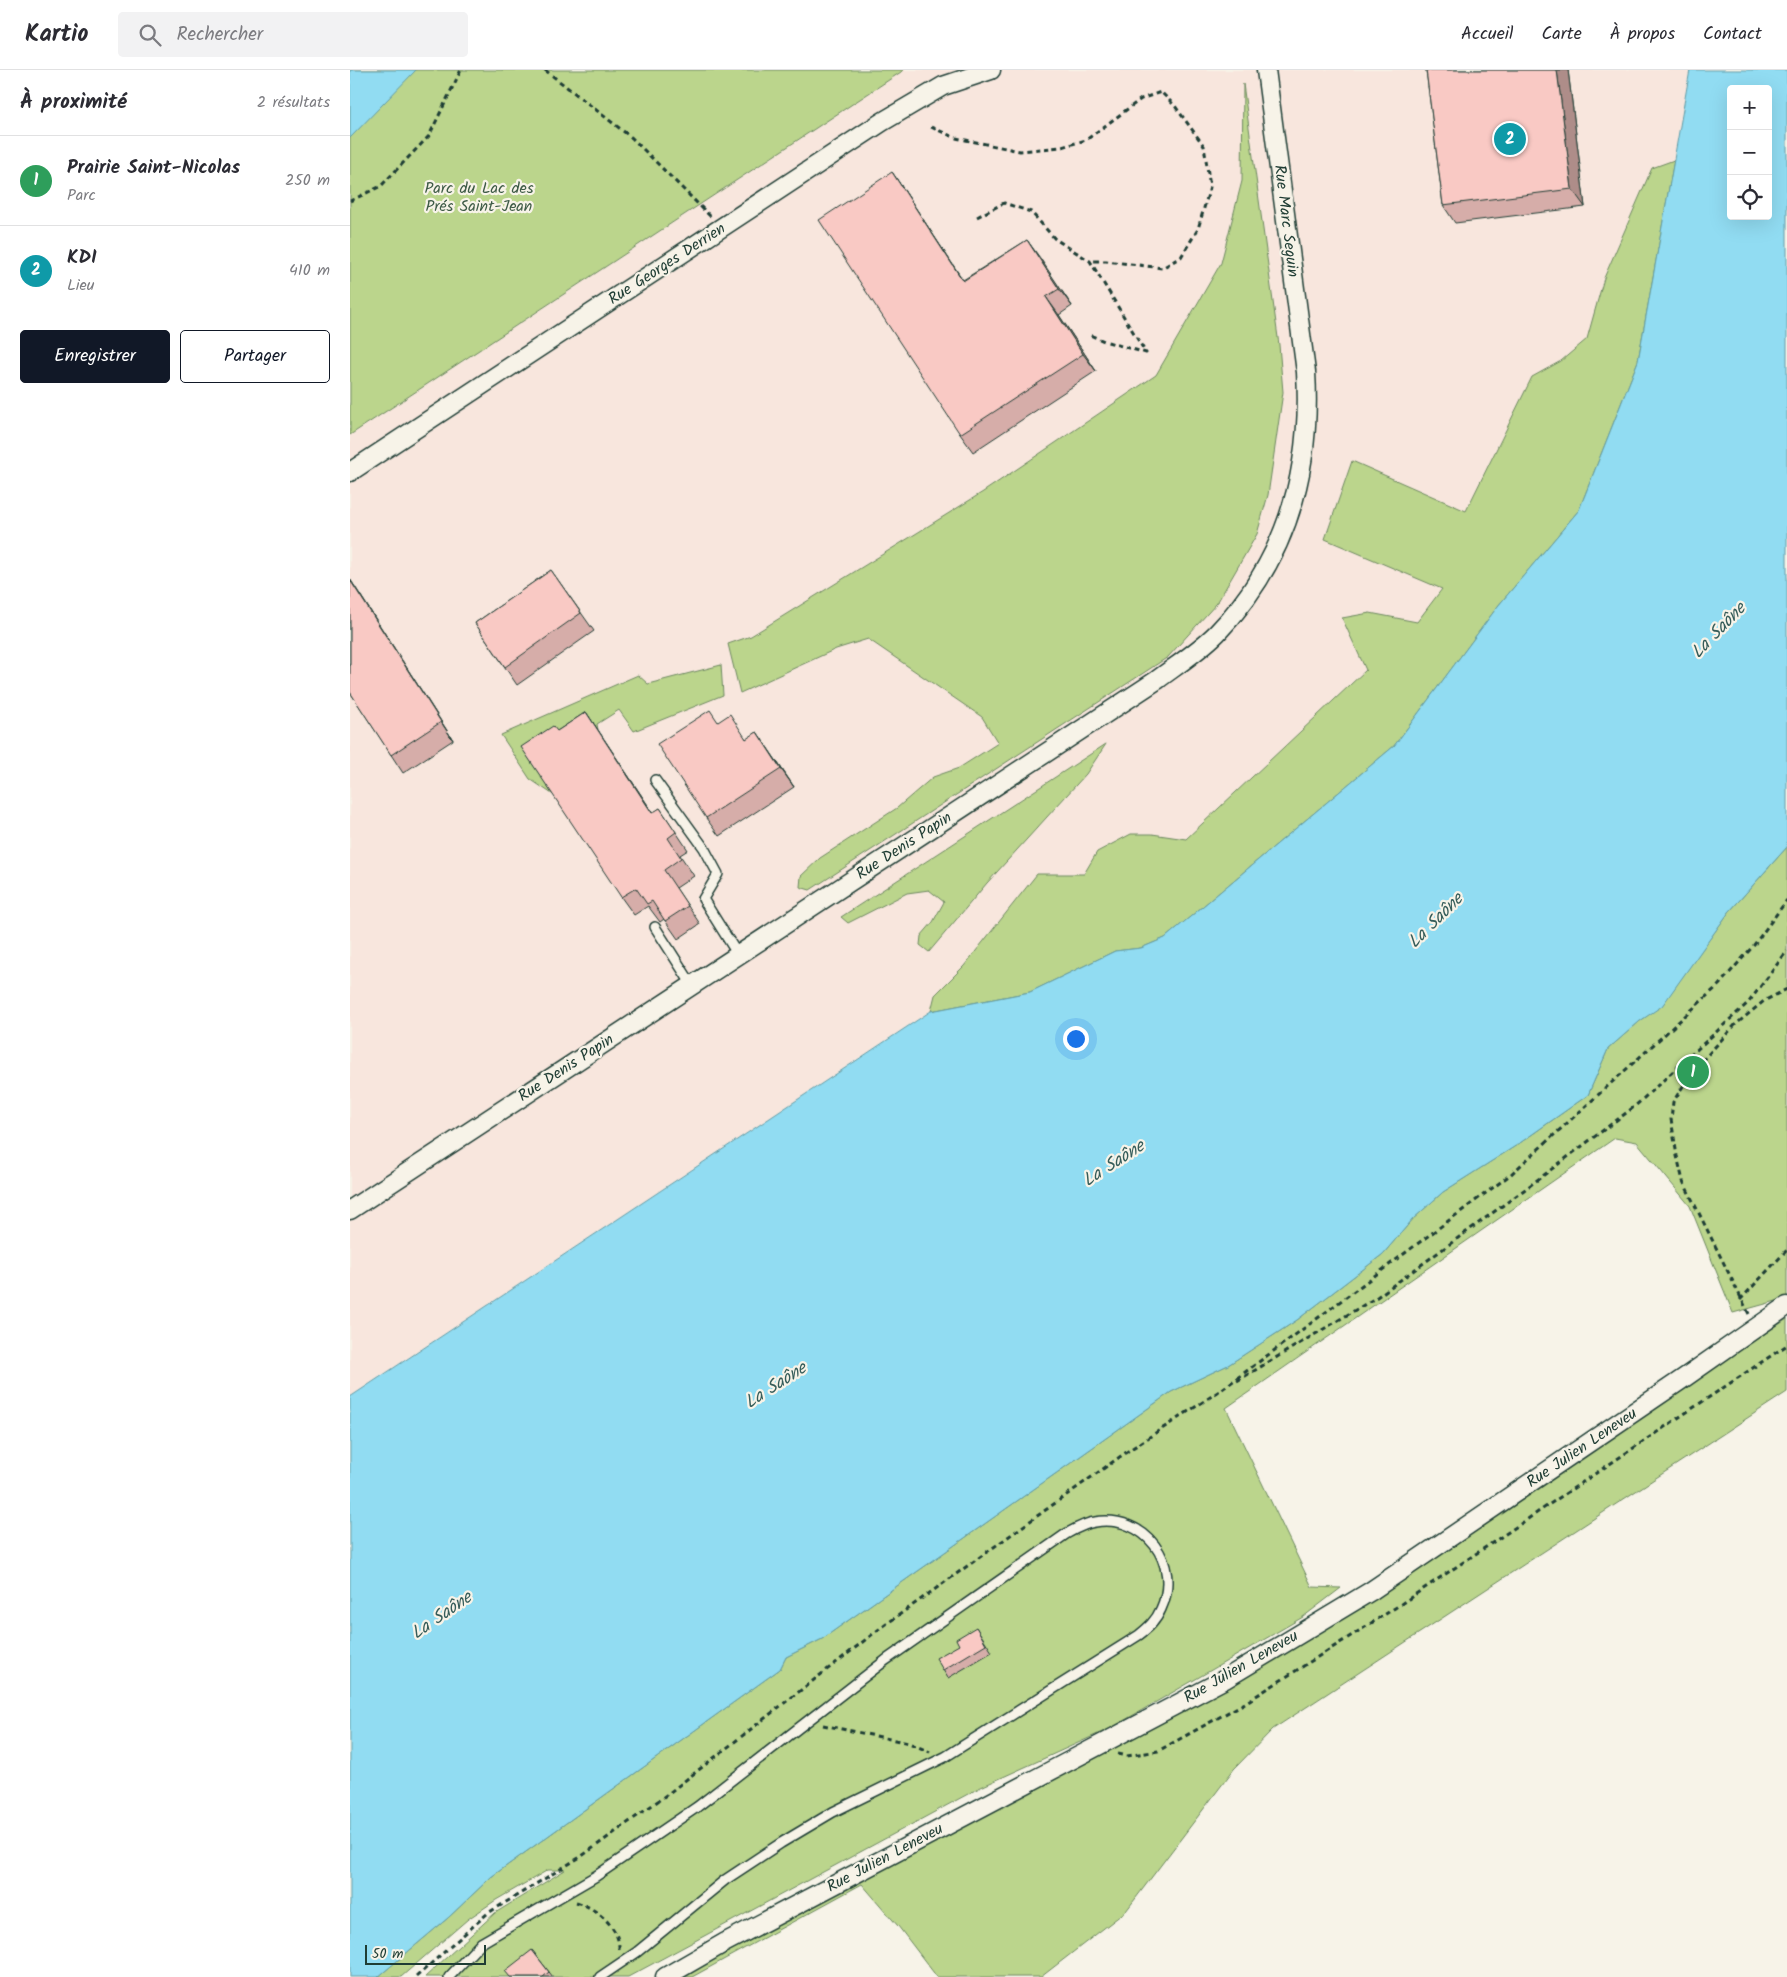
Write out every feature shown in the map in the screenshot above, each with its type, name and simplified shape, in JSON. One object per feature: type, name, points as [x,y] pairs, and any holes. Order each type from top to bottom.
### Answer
[{"type":"street","name":"Rue Georges Derrien","points":[[350,472],[918,100],[943,86],[991,70]]},
{"type":"street","name":"Rue Marc Seguin","points":[[1266,70],[1306,372]]},
{"type":"street","name":"Rue Denis Papin","points":[[350,1210],[1157,680],[1195,653],[1236,612],[1271,557],[1285,526],[1296,494],[1305,447],[1308,406],[1306,372]]},
{"type":"street","name":"Rue Julien Leneveu","points":[[665,1977],[742,1934],[1225,1679],[1371,1591],[1787,1306]]},
{"type":"lane","points":[[656,780],[699,840],[718,874],[702,899],[738,955]]},
{"type":"lane","points":[[655,927],[692,986]]},
{"type":"lane","points":[[449,1977],[481,1943],[508,1925],[560,1898],[596,1876],[697,1807],[886,1660],[1033,1556],[1080,1526],[1095,1522],[1120,1523],[1139,1530],[1156,1546],[1164,1562],[1167,1588],[1162,1609],[1154,1622],[1139,1635],[945,1757],[834,1812],[781,1843],[725,1880],[620,1965],[600,1977]]},
{"type":"path","points":[[350,201],[381,186],[429,136],[461,70]]},
{"type":"path","points":[[546,70],[632,138],[723,228]]},
{"type":"path","points":[[931,126],[956,138],[1020,151],[1062,147],[1086,140],[1141,99],[1161,92],[1175,106],[1204,146],[1210,188],[1198,229],[1181,257],[1162,268],[1106,261],[1090,261]]},
{"type":"path","points":[[978,217],[1004,204],[1032,212],[1055,239],[1090,261],[1146,353],[1104,341],[1088,334]]},
{"type":"path","points":[[1221,1390],[1510,1175],[1718,986],[1754,945],[1787,900]]},
{"type":"path","points":[[416,1977],[488,1913],[582,1856],[669,1793],[878,1630],[1128,1451],[1221,1390],[1377,1297],[1524,1190],[1634,1106],[1749,1002],[1787,951]]},
{"type":"path","points":[[1756,1327],[1740,1300],[1683,1181],[1671,1119],[1673,1102],[1692,1072],[1735,1025],[1764,1001],[1787,989]]},
{"type":"path","points":[[1740,1300],[1787,1250]]},
{"type":"path","points":[[1092,1748],[1127,1756],[1158,1752],[1245,1703],[1395,1608],[1787,1345]]},
{"type":"path","points":[[808,1722],[909,1743],[945,1757]]},
{"type":"path","points":[[560,1898],[588,1905],[612,1928],[620,1939],[620,1965]]},
{"type":"shaded area","points":[[904,70],[1690,70],[1638,361],[1579,510],[1075,969],[1030,992],[931,1011],[350,1397],[350,435]]},
{"type":"green space","name":"Parc du Lac des Prés Saint-Jean","points":[[350,70],[904,70],[350,435]]},
{"type":"green space","points":[[1243,84],[1279,345],[1283,392],[1268,495],[1257,534],[1217,603],[1168,657],[810,890],[800,887],[801,876],[820,858],[897,808],[933,777],[959,768],[998,743],[982,717],[868,639],[836,649],[740,693],[728,644],[751,636],[983,492],[1156,375],[1221,263],[1242,181]]},
{"type":"green space","points":[[1674,160],[1638,361],[1579,510],[1498,606],[1394,746],[1165,938],[1141,948],[1115,951],[1030,992],[931,1011],[935,995],[964,966],[1037,874],[1084,874],[1097,852],[1131,834],[1152,834],[1186,839],[1366,670],[1342,618],[1370,613],[1417,622],[1442,589],[1325,539],[1352,461],[1466,511],[1532,377],[1561,361],[1587,339],[1604,278],[1652,168]]},
{"type":"green space","points":[[721,665],[723,695],[634,731],[619,710],[597,724],[598,730],[555,796],[530,779],[501,735],[638,675],[648,684]]},
{"type":"green space","points":[[1106,744],[1086,774],[987,883],[929,952],[920,945],[921,936],[933,922],[944,902],[929,890],[907,893],[848,923],[841,917]]},
{"type":"green space","points":[[1787,847],[1787,1298],[1733,1313],[1690,1206],[1637,1142],[1615,1138],[1226,1408],[1312,1587],[1341,1588],[1303,1617],[1111,1728],[981,1787],[628,1977],[425,1977],[495,1913],[565,1870],[548,1870],[496,1900],[468,1919],[401,1977],[378,1977],[449,1917],[491,1877],[780,1669],[786,1657],[822,1639],[1171,1392],[1228,1365],[1297,1320],[1383,1254],[1413,1219],[1443,1192],[1517,1145],[1588,1095],[1608,1049],[1662,1005],[1729,912]]},
{"type":"green space","points":[[1787,1319],[1787,1392],[1273,1729],[1234,1769],[1126,1911],[1041,1977],[937,1977],[898,1926],[862,1884],[692,1977],[682,1977],[823,1898],[1099,1756],[1301,1642]]},
{"type":"water","points":[[350,70],[416,70],[350,138]]},
{"type":"water","name":"La Saône","points":[[1690,70],[1787,70],[1787,847],[1729,912],[1662,1006],[1640,1021],[1608,1049],[1588,1095],[1517,1145],[1443,1192],[1413,1219],[1383,1254],[1297,1320],[1228,1365],[1171,1392],[822,1639],[786,1657],[780,1669],[491,1877],[449,1917],[378,1977],[350,1977],[350,1397],[931,1011],[1030,992],[1115,951],[1141,948],[1165,938],[1394,746],[1498,606],[1579,510],[1638,361]]},
{"type":"building","points":[[1426,70],[1557,70],[1572,189],[1443,205]]},
{"type":"building","points":[[892,172],[963,281],[1027,240],[1059,289],[1046,297],[1083,354],[960,434],[819,220]]},
{"type":"building","points":[[551,570],[581,613],[505,667],[475,623]]},
{"type":"building","points":[[350,580],[441,722],[391,755],[350,692]]},
{"type":"building","points":[[710,710],[718,722],[730,714],[746,739],[757,732],[781,769],[706,818],[657,744]]},
{"type":"building","points":[[586,712],[652,813],[660,808],[676,832],[668,838],[681,858],[664,870],[688,906],[665,921],[652,901],[647,904],[636,888],[621,897],[521,747],[553,726],[557,731]]},
{"type":"building","points":[[976,1627],[986,1644],[943,1670],[936,1658],[959,1645],[956,1639]]},
{"type":"building","points":[[532,1950],[549,1972],[543,1977],[510,1977],[505,1971]]},
{"type":"place","name":"KDI","points":[[1510,139]]},
{"type":"place","name":"Prairie Saint-Nicolas","points":[[1693,1072]]}]
